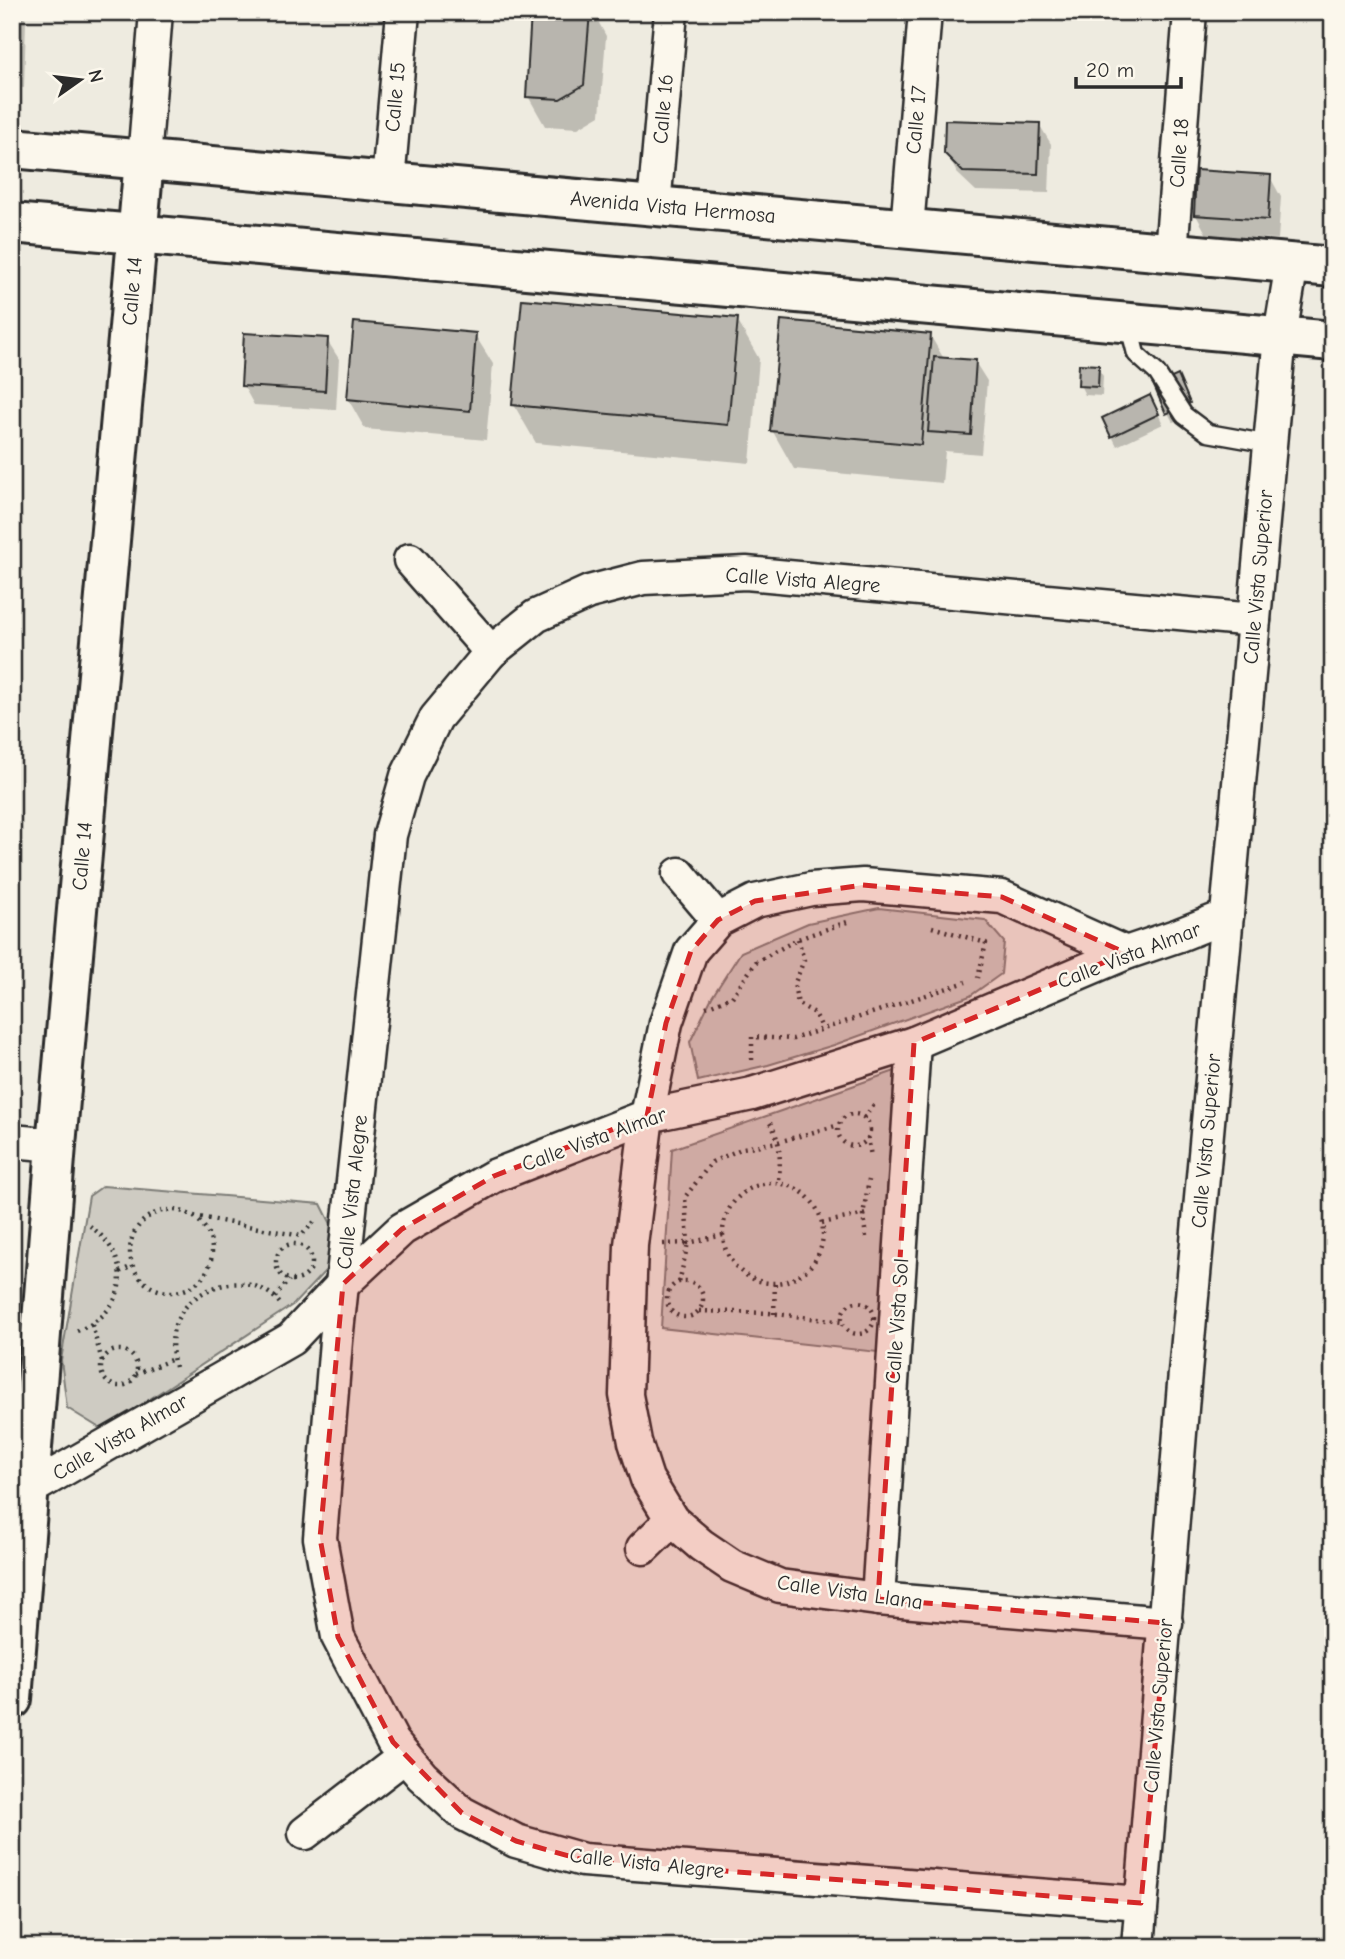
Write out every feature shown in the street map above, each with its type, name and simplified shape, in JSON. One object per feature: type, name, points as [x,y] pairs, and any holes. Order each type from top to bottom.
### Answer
[{"type":"street","name":"Calle 14","points":[[12,1699],[56,1145],[156,12]]},
{"type":"street","name":"Calle 15","points":[[387,182],[403,12]]},
{"type":"street","name":"Calle 16","points":[[654,205],[671,12]]},
{"type":"street","name":"Calle 17","points":[[907,229],[925,12]]},
{"type":"street","name":"Calle 18","points":[[1171,252],[1190,12]]},
{"type":"street","name":"Avenida Vista Hermosa","points":[[12,148],[1333,267]]},
{"type":"street","points":[[12,223],[1333,341]]},
{"type":"street","name":"Calle Vista Superior","points":[[1138,1947],[1184,1384],[1280,336],[1292,263]]},
{"type":"street","points":[[410,560],[491,652]]},
{"type":"street","name":"Calle Vista Alegre","points":[[1141,1903],[583,1860],[516,1842],[462,1813],[422,1776],[393,1742],[338,1637],[320,1538],[343,1284],[390,835],[407,776],[436,718],[491,652],[536,616],[589,592],[643,578],[746,573],[1254,620]]},
{"type":"street","points":[[679,874],[718,920],[755,901],[811,889],[863,885],[1002,897],[1126,953]]},
{"type":"street","name":"Calle Vista Almar","points":[[28,1490],[290,1339],[343,1284],[402,1229],[494,1176],[647,1116],[752,1094],[914,1044],[1126,953],[1227,916]]},
{"type":"street","name":"Calle Vista Llana","points":[[718,920],[691,951],[666,1023],[647,1116],[631,1245],[626,1395],[635,1442],[647,1479],[673,1520],[701,1545],[732,1566],[780,1586],[878,1599],[1166,1623]]},
{"type":"street","name":"Calle Vista Sol","points":[[878,1599],[914,1044]]},
{"type":"street","points":[[12,1141],[56,1145]]},
{"type":"street","points":[[643,1548],[673,1520]]},
{"type":"street","points":[[305,1833],[404,1756]]},
{"type":"lane","points":[[1128,322],[1136,354],[1157,373],[1184,415],[1208,433],[1270,444]]},
{"type":"path","points":[[666,1023],[732,997],[756,962],[798,939],[846,922],[858,922]]},
{"type":"path","points":[[779,1183],[777,1134],[752,1094],[752,1037],[793,1039],[979,977],[986,943],[927,926]]},
{"type":"path","points":[[798,939],[804,960],[794,985],[798,1004],[815,1013],[822,1028]]},
{"type":"path","points":[[679,1283],[688,1243],[685,1197],[712,1162],[743,1148],[778,1142],[839,1125],[849,1115],[860,1116],[867,1122],[872,1160]]},
{"type":"path","points":[[839,1125],[839,1135],[845,1144],[855,1146],[868,1137]]},
{"type":"path","points":[[863,1215],[870,1174]]},
{"type":"path","points":[[779,1183],[803,1192],[815,1204],[824,1236],[820,1252],[812,1265],[800,1276],[785,1282],[753,1279],[740,1271],[730,1258],[724,1243],[723,1226],[728,1209],[739,1195],[753,1186],[779,1183]]},
{"type":"path","points":[[194,1216],[206,1228],[211,1240],[209,1268],[201,1280],[176,1292],[161,1291],[149,1286],[139,1278],[132,1266],[131,1240],[136,1228],[145,1218],[156,1212],[169,1209],[183,1211],[194,1216],[301,1236]]},
{"type":"path","points":[[822,1223],[904,1209]]},
{"type":"path","points":[[300,1245],[301,1236],[319,1216]]},
{"type":"path","points":[[76,1331],[92,1325],[105,1314],[115,1300],[120,1283],[114,1250],[104,1236],[90,1226]]},
{"type":"path","points":[[688,1243],[723,1235]]},
{"type":"path","points":[[300,1245],[310,1253],[312,1265],[307,1276],[289,1280],[276,1268],[277,1256],[284,1246],[300,1245]]},
{"type":"path","points":[[120,1272],[132,1266]]},
{"type":"path","points":[[275,1297],[289,1280]]},
{"type":"path","points":[[699,1311],[703,1300],[699,1288],[690,1282],[679,1283],[670,1290],[668,1301],[672,1311],[688,1317],[699,1311],[774,1314],[843,1322],[853,1333],[864,1333],[872,1326],[873,1310],[864,1303],[850,1304],[844,1311],[843,1322]]},
{"type":"path","points":[[774,1314],[775,1282]]},
{"type":"path","points":[[177,1374],[172,1349],[174,1327],[184,1309],[200,1294],[219,1285],[240,1283],[261,1288],[275,1297],[281,1306]]},
{"type":"path","points":[[194,1285],[200,1294]]},
{"type":"path","points":[[92,1325],[103,1363],[103,1375],[111,1383],[128,1383],[136,1374],[173,1359]]},
{"type":"path","points":[[103,1363],[113,1351],[124,1351],[134,1357],[136,1374]]},
{"type":"highlighted area","points":[[863,885],[1002,897],[1126,953],[914,1043],[878,1599],[1166,1623],[1141,1903],[583,1860],[516,1841],[462,1813],[393,1742],[338,1637],[320,1538],[343,1284],[402,1229],[494,1176],[647,1116],[666,1023],[691,951],[718,920],[755,901]]},
{"type":"shaded area","points":[[879,908],[985,920],[1004,942],[1001,974],[970,996],[834,1045],[768,1065],[698,1081],[690,1042],[712,997],[741,952],[808,923]]},
{"type":"shaded area","points":[[895,1071],[877,1352],[661,1328],[672,1149]]},
{"type":"shaded area","points":[[103,1186],[321,1204],[333,1228],[326,1270],[294,1304],[103,1430],[67,1408],[61,1360],[89,1196]]},
{"type":"building","points":[[12,12],[15,12],[13,69],[12,69]]},
{"type":"building","points":[[531,12],[590,12],[584,85],[560,99],[526,97]]},
{"type":"building","points":[[945,120],[1040,123],[1038,174],[963,172],[944,153]]},
{"type":"building","points":[[1196,170],[1271,175],[1268,220],[1194,215]]},
{"type":"building","points":[[522,299],[738,318],[728,425],[512,405]]},
{"type":"building","points":[[781,320],[931,334],[921,445],[770,431]]},
{"type":"building","points":[[354,322],[476,333],[470,411],[347,399]]},
{"type":"building","points":[[244,333],[328,338],[325,391],[241,386]]},
{"type":"building","points":[[934,357],[976,360],[971,435],[928,432]]},
{"type":"building","points":[[1079,364],[1099,365],[1098,387],[1078,386]]},
{"type":"building","points":[[1178,375],[1190,403],[1166,414],[1154,386]]},
{"type":"building","points":[[1150,395],[1159,414],[1111,437],[1102,418]]}]
